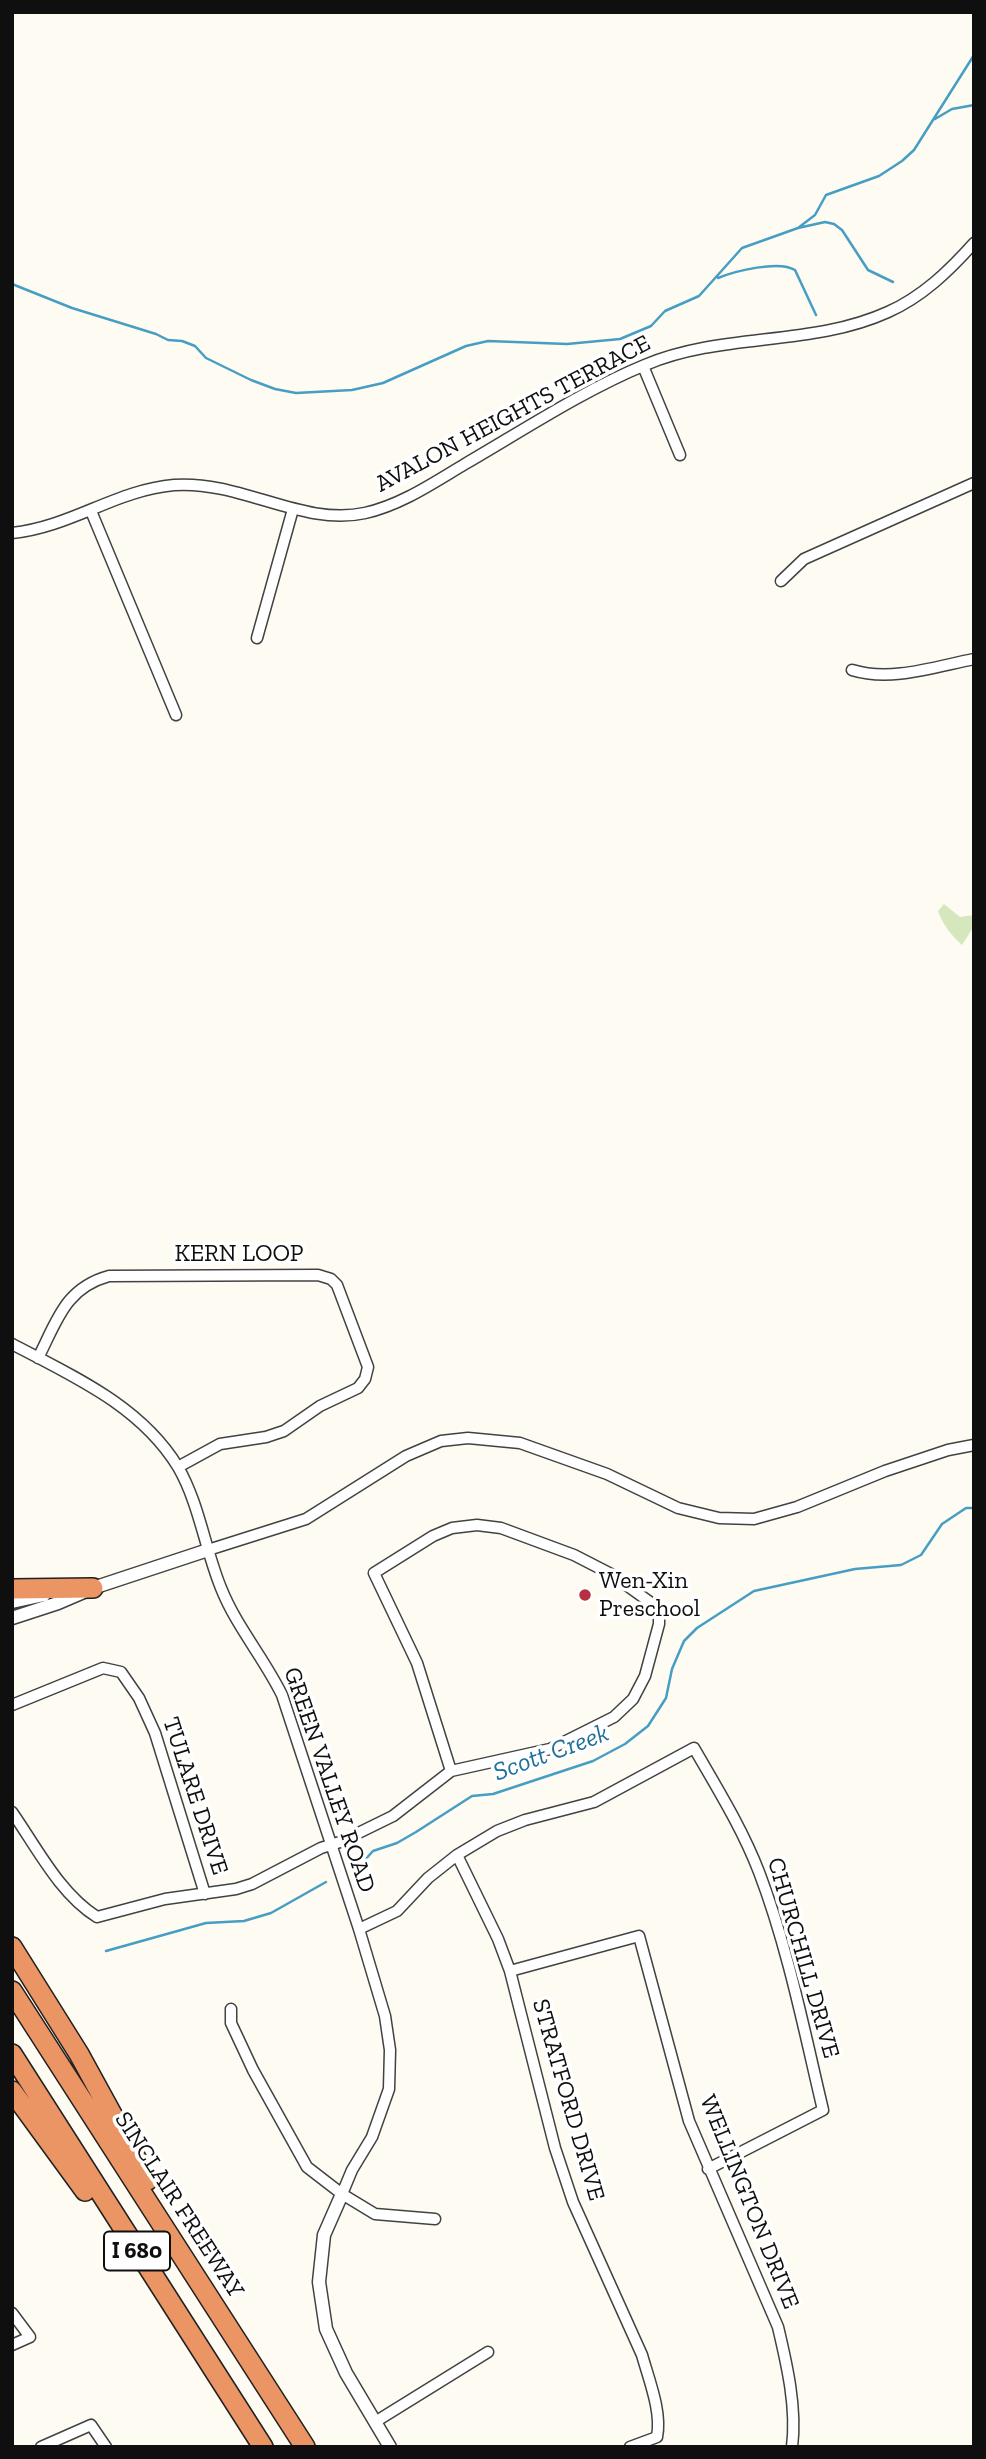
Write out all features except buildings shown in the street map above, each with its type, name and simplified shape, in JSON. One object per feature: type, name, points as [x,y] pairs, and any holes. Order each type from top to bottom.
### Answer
[{"type":"highway","points":[[12,1589],[93,1588]]},
{"type":"highway","points":[[12,1947],[98,2087],[166,2213],[178,2248]]},
{"type":"highway","name":"SINCLAIR FREEWAY","points":[[12,1991],[304,2447]]},
{"type":"highway","name":"I 680","points":[[12,2054],[263,2447]]},
{"type":"highway","name":"I 680","points":[[12,2074],[249,2447]]},
{"type":"highway","points":[[12,2091],[100,2211]]},
{"type":"street","name":"AVALON HEIGHTS TERRACE","points":[[12,533],[43,528],[129,494],[153,488],[193,485],[223,487],[293,509],[330,516],[349,516],[386,507],[643,366],[695,348],[842,327],[887,312],[930,285],[974,243]]},
{"type":"street","points":[[643,366],[680,455]]},
{"type":"street","points":[[781,581],[804,559],[974,483]]},
{"type":"street","points":[[257,638],[293,509]]},
{"type":"street","points":[[91,511],[176,715]]},
{"type":"street","points":[[852,670],[869,675],[889,675],[974,659]]},
{"type":"street","name":"KERN LOOP","points":[[38,1358],[72,1295],[83,1286],[108,1276],[318,1275],[331,1279],[341,1293],[368,1367],[365,1379],[358,1388],[320,1406],[284,1431],[266,1437],[220,1444],[178,1467]]},
{"type":"street","name":"GREEN VALLEY ROAD","points":[[12,1345],[94,1388],[128,1410],[178,1467],[221,1589],[282,1695],[359,1929],[385,2016],[390,2050],[389,2089],[372,2137],[352,2170],[342,2194]]},
{"type":"street","points":[[12,1618],[93,1588],[306,1519],[406,1456],[441,1441],[468,1438],[520,1443],[607,1474],[678,1508],[719,1518],[754,1519],[797,1507],[885,1471],[948,1450],[974,1445]]},
{"type":"street","points":[[205,1894],[252,1884],[393,1816],[451,1771],[550,1749],[614,1717],[633,1699],[645,1676],[659,1624],[659,1613],[654,1605],[611,1574],[575,1555],[502,1528],[477,1525],[452,1528],[433,1536],[374,1573],[417,1663],[451,1771]]},
{"type":"street","points":[[12,1602],[93,1588]]},
{"type":"street","name":"TULARE DRIVE","points":[[12,1705],[103,1668],[121,1672],[139,1698],[155,1733],[205,1894],[165,1899],[97,1917],[76,1900],[56,1877],[12,1812]]},
{"type":"street","name":"CHURCHILL DRIVE","points":[[457,1855],[497,1831],[525,1820],[594,1802],[694,1748],[724,1799],[759,1872],[789,1970],[824,2110],[708,2169]]},
{"type":"street","points":[[359,1929],[397,1911],[428,1878],[457,1855]]},
{"type":"street","name":"STRATFORD DRIVE","points":[[457,1855],[498,1939],[510,1971],[555,2148],[573,2202],[642,2355],[656,2407],[657,2437],[630,2447]]},
{"type":"street","name":"WELLINGTON DRIVE","points":[[510,1971],[639,1936],[689,2121],[778,2327],[786,2361],[792,2447]]},
{"type":"street","points":[[231,2009],[231,2023],[253,2070],[307,2167],[342,2194],[375,2214],[435,2219]]},
{"type":"street","points":[[342,2194],[324,2235],[319,2282],[326,2329],[346,2373],[390,2447]]},
{"type":"street","points":[[12,2312],[30,2337],[12,2345]]},
{"type":"street","points":[[375,2422],[488,2353]]},
{"type":"street","points":[[41,2447],[91,2425],[106,2447]]},
{"type":"green space","points":[[944,904],[960,917],[974,915],[974,926],[962,945],[940,916],[938,911]]},
{"type":"waterway","points":[[12,284],[72,308],[168,340],[182,341],[195,346],[206,358],[251,380],[296,393],[352,390],[383,383],[466,346],[488,341],[567,344],[620,339],[651,326],[665,311],[699,296],[742,248],[798,228],[815,215],[826,195],[879,176],[902,161],[914,150],[974,55]]},
{"type":"waterway","points":[[935,119],[952,109],[974,105]]},
{"type":"waterway","points":[[798,228],[825,222],[834,224],[842,230],[868,270],[893,282]]},
{"type":"waterway","points":[[718,278],[757,268],[788,267],[795,270],[816,315]]},
{"type":"waterway","name":"Scott Creek","points":[[354,1872],[373,1851],[397,1843],[472,1796],[493,1794],[593,1761],[625,1744],[648,1726],[666,1698],[672,1669],[684,1641],[697,1628],[754,1591],[855,1569],[901,1565],[921,1555],[942,1524],[966,1508],[974,1508]]},
{"type":"waterway","name":"Scott Creek","points":[[106,1951],[206,1923],[244,1921],[271,1913],[326,1882]]},
{"type":"place","name":"Wen-Xin Preschool","points":[[585,1595]]}]
